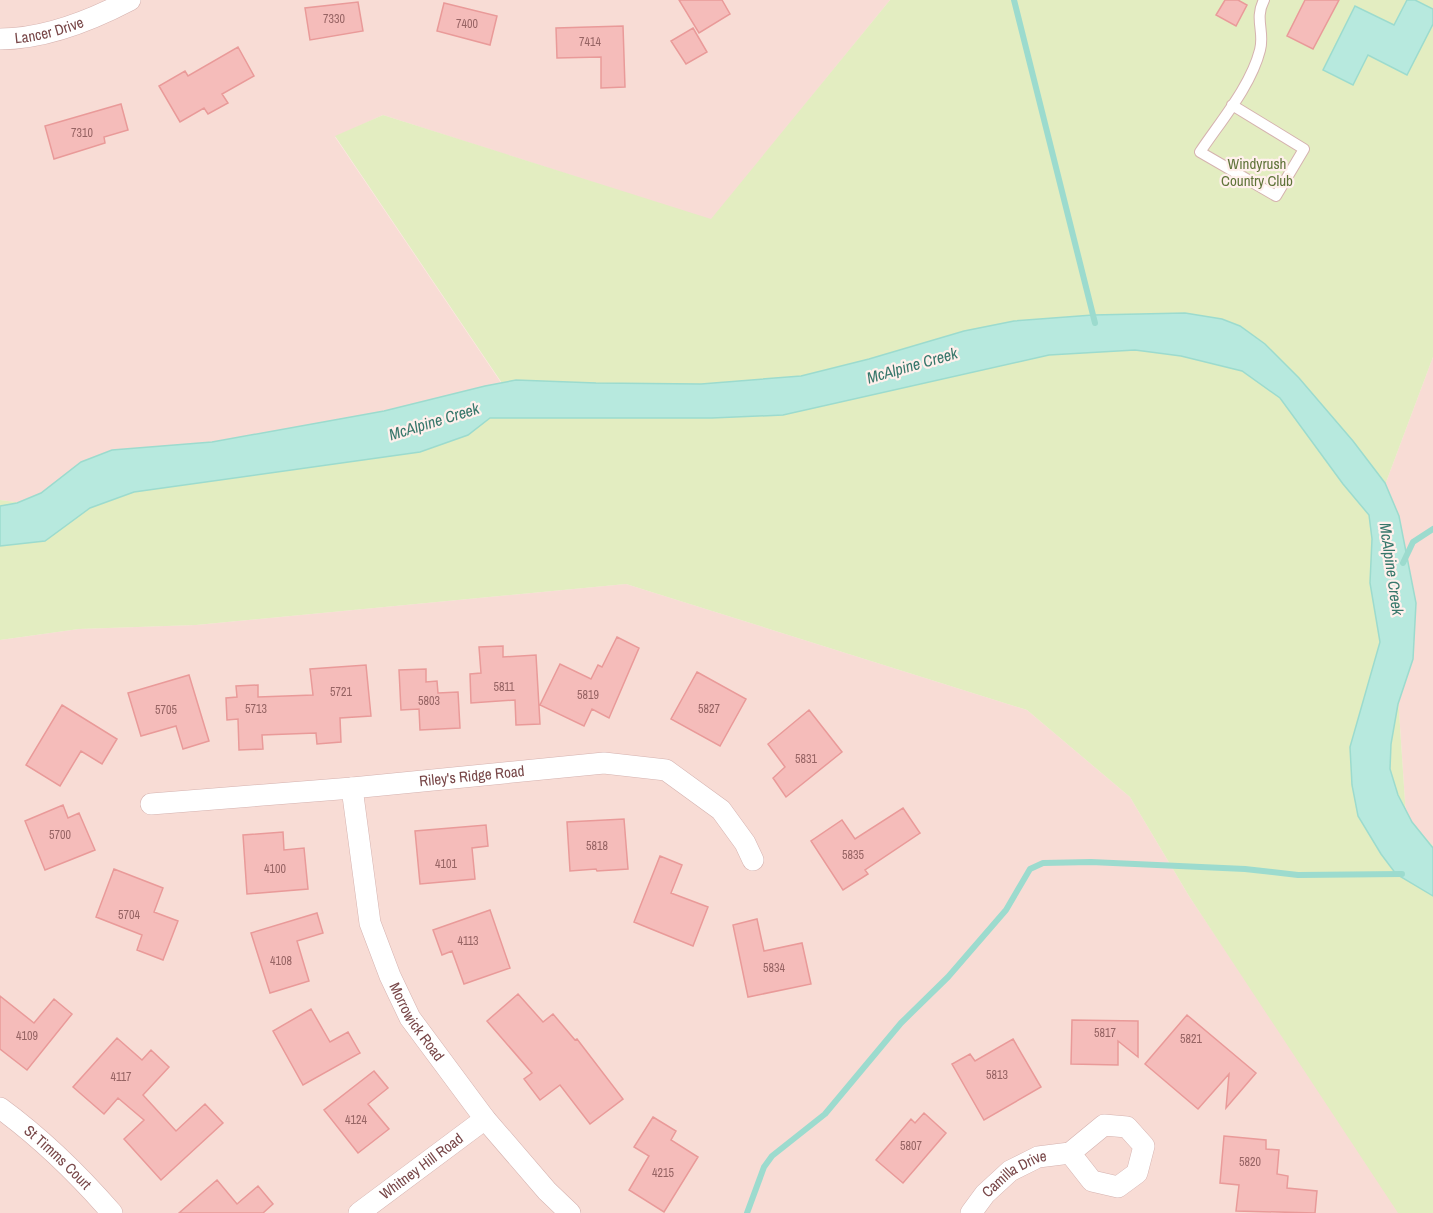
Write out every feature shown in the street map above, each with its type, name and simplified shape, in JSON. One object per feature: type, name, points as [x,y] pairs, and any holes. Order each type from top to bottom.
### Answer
[{"type":"street","name":"Lancer Drive","points":[[0,39],[35,37],[84,21],[130,0]]},
{"type":"street","name":"Riley's Ridge Road","points":[[151,804],[352,788],[604,763],[666,770],[721,810],[746,843],[753,860]]},
{"type":"street","name":"Morrowick Road","points":[[352,788],[370,923],[390,976],[410,1018],[485,1119],[547,1191],[570,1213]]},
{"type":"street","name":"St Timms Court","points":[[0,1108],[23,1125],[71,1169],[112,1213]]},
{"type":"street","name":"Whitney Hill Road","points":[[359,1213],[485,1119]]},
{"type":"street","name":"Camilla Drive","points":[[971,1213],[985,1194],[1010,1171],[1038,1157],[1070,1154]]},
{"type":"lane","points":[[1232,105],[1304,149],[1276,196],[1200,152],[1248,81],[1261,49],[1258,10],[1264,0]]},
{"type":"shaded area","points":[[0,0],[890,0],[711,220],[383,115],[335,137],[510,396],[23,503],[0,500]]},
{"type":"shaded area","points":[[1433,357],[1433,846],[1406,817],[1389,559],[1376,509]]},
{"type":"shaded area","points":[[626,584],[1027,710],[1130,797],[1189,896],[1401,1213],[0,1213],[0,640],[79,629],[196,625]]},
{"type":"green space","name":"Windyrush Country Club","points":[[890,0],[1433,0],[1433,357],[1376,509],[1389,559],[1406,817],[1433,846],[1433,1213],[1398,1213],[1189,896],[1130,797],[1027,710],[626,584],[196,625],[79,629],[0,640],[0,500],[23,503],[510,395],[335,136],[383,115],[711,219]]},
{"type":"water","points":[[1407,0],[1415,0],[1433,9],[1433,24],[1407,75],[1368,55],[1353,85],[1323,70],[1355,6],[1394,25]]},
{"type":"water","name":"McAlpine Creek","points":[[1185,313],[1222,319],[1240,326],[1265,344],[1299,378],[1353,441],[1385,483],[1399,516],[1416,603],[1413,659],[1398,704],[1391,744],[1390,769],[1398,795],[1412,822],[1433,848],[1433,896],[1396,874],[1381,854],[1358,816],[1352,785],[1350,747],[1380,642],[1370,583],[1372,539],[1369,515],[1343,484],[1280,398],[1242,371],[1181,356],[1135,350],[1049,355],[783,415],[712,418],[490,418],[468,435],[420,452],[134,492],[90,508],[45,541],[0,546],[0,506],[17,503],[41,493],[81,462],[112,450],[212,442],[384,411],[516,380],[701,384],[801,376],[964,331],[1014,321],[1093,315]]},
{"type":"building","points":[[679,0],[722,0],[730,14],[699,33]]},
{"type":"building","points":[[1225,0],[1238,0],[1247,5],[1236,26],[1216,15]]},
{"type":"building","points":[[1305,0],[1339,0],[1313,49],[1287,36]]},
{"type":"building","points":[[358,2],[363,31],[310,40],[305,8]]},
{"type":"building","points":[[444,3],[497,16],[490,45],[437,31]]},
{"type":"building","points":[[623,26],[625,87],[601,88],[601,57],[557,58],[556,28]]},
{"type":"building","points":[[693,28],[707,52],[686,64],[671,41]]},
{"type":"building","points":[[238,47],[254,76],[222,94],[228,103],[208,114],[204,108],[180,122],[159,86],[185,71],[188,76]]},
{"type":"building","points":[[121,104],[128,130],[104,137],[105,143],[54,159],[45,126]]},
{"type":"building","points":[[617,637],[639,648],[609,718],[592,709],[584,726],[540,705],[560,664],[591,679],[598,665],[602,667]]},
{"type":"building","points":[[503,646],[503,657],[536,655],[540,724],[516,725],[515,700],[471,703],[470,674],[481,673],[479,647]]},
{"type":"building","points":[[366,665],[371,716],[340,718],[341,742],[317,744],[316,733],[262,735],[263,749],[239,750],[238,719],[227,720],[226,698],[237,697],[236,686],[258,685],[258,697],[313,695],[310,669]]},
{"type":"building","points":[[426,669],[426,682],[437,681],[438,693],[458,692],[460,728],[420,730],[419,709],[401,710],[399,670]]},
{"type":"building","points":[[697,672],[746,699],[720,746],[671,719]]},
{"type":"building","points":[[189,675],[209,741],[183,749],[176,726],[141,736],[128,693]]},
{"type":"building","points":[[62,705],[117,739],[102,764],[81,751],[60,786],[26,765]]},
{"type":"building","points":[[809,710],[842,752],[786,797],[773,778],[785,767],[768,744]]},
{"type":"building","points":[[63,805],[68,818],[79,813],[95,850],[45,870],[25,821]]},
{"type":"building","points":[[903,808],[920,833],[865,870],[868,874],[843,890],[811,841],[842,820],[855,839]]},
{"type":"building","points":[[624,819],[628,869],[570,871],[567,822]]},
{"type":"building","points":[[486,825],[488,846],[472,848],[475,879],[420,884],[415,831]]},
{"type":"building","points":[[283,832],[284,850],[304,848],[308,889],[247,894],[243,835]]},
{"type":"building","points":[[660,856],[682,865],[671,893],[708,907],[693,946],[634,922]]},
{"type":"building","points":[[114,869],[163,888],[154,912],[178,921],[163,960],[137,950],[142,935],[96,917]]},
{"type":"building","points":[[490,910],[510,968],[464,984],[452,951],[442,955],[433,930]]},
{"type":"building","points":[[317,913],[323,933],[297,941],[309,981],[270,993],[251,933]]},
{"type":"building","points":[[757,919],[764,951],[802,943],[811,984],[748,997],[733,925]]},
{"type":"building","points":[[518,994],[543,1022],[553,1014],[575,1040],[577,1039],[623,1099],[590,1124],[560,1085],[540,1100],[524,1079],[532,1073],[487,1021]]},
{"type":"building","points":[[0,996],[34,1023],[54,999],[72,1014],[27,1070],[0,1049]]},
{"type":"building","points":[[311,1009],[330,1042],[348,1032],[360,1053],[303,1085],[273,1031]]},
{"type":"building","points":[[1187,1015],[1256,1073],[1226,1108],[1229,1074],[1198,1109],[1145,1064]]},
{"type":"building","points":[[1072,1020],[1138,1021],[1138,1057],[1118,1041],[1118,1065],[1071,1064]]},
{"type":"building","points":[[117,1038],[142,1060],[151,1050],[169,1067],[143,1095],[176,1131],[205,1104],[223,1123],[161,1180],[124,1139],[144,1120],[118,1098],[104,1114],[73,1087]]},
{"type":"building","points":[[1013,1039],[1041,1087],[984,1120],[952,1064],[970,1054],[975,1061]]},
{"type":"building","points":[[374,1071],[388,1088],[368,1104],[389,1129],[358,1153],[324,1110]]},
{"type":"building","points":[[924,1113],[946,1133],[903,1183],[876,1160],[911,1119],[915,1123]]},
{"type":"building","points":[[653,1117],[676,1131],[671,1140],[698,1157],[664,1212],[629,1190],[649,1156],[634,1147]]},
{"type":"building","points":[[1224,1136],[1266,1140],[1266,1149],[1279,1150],[1277,1174],[1288,1176],[1287,1188],[1317,1191],[1315,1213],[1236,1211],[1239,1185],[1220,1183]]},
{"type":"building","points":[[217,1180],[237,1204],[258,1186],[273,1204],[263,1213],[179,1213]]},
{"type":"waterway","points":[[1014,0],[1095,323]]},
{"type":"waterway","name":"McAlpine Creek","points":[[1403,563],[1413,542],[1433,529]]},
{"type":"waterway","points":[[747,1213],[764,1167],[772,1156],[825,1114],[901,1023],[948,977],[1006,910],[1030,869],[1043,863],[1091,862],[1245,869],[1298,875],[1402,874]]}]
